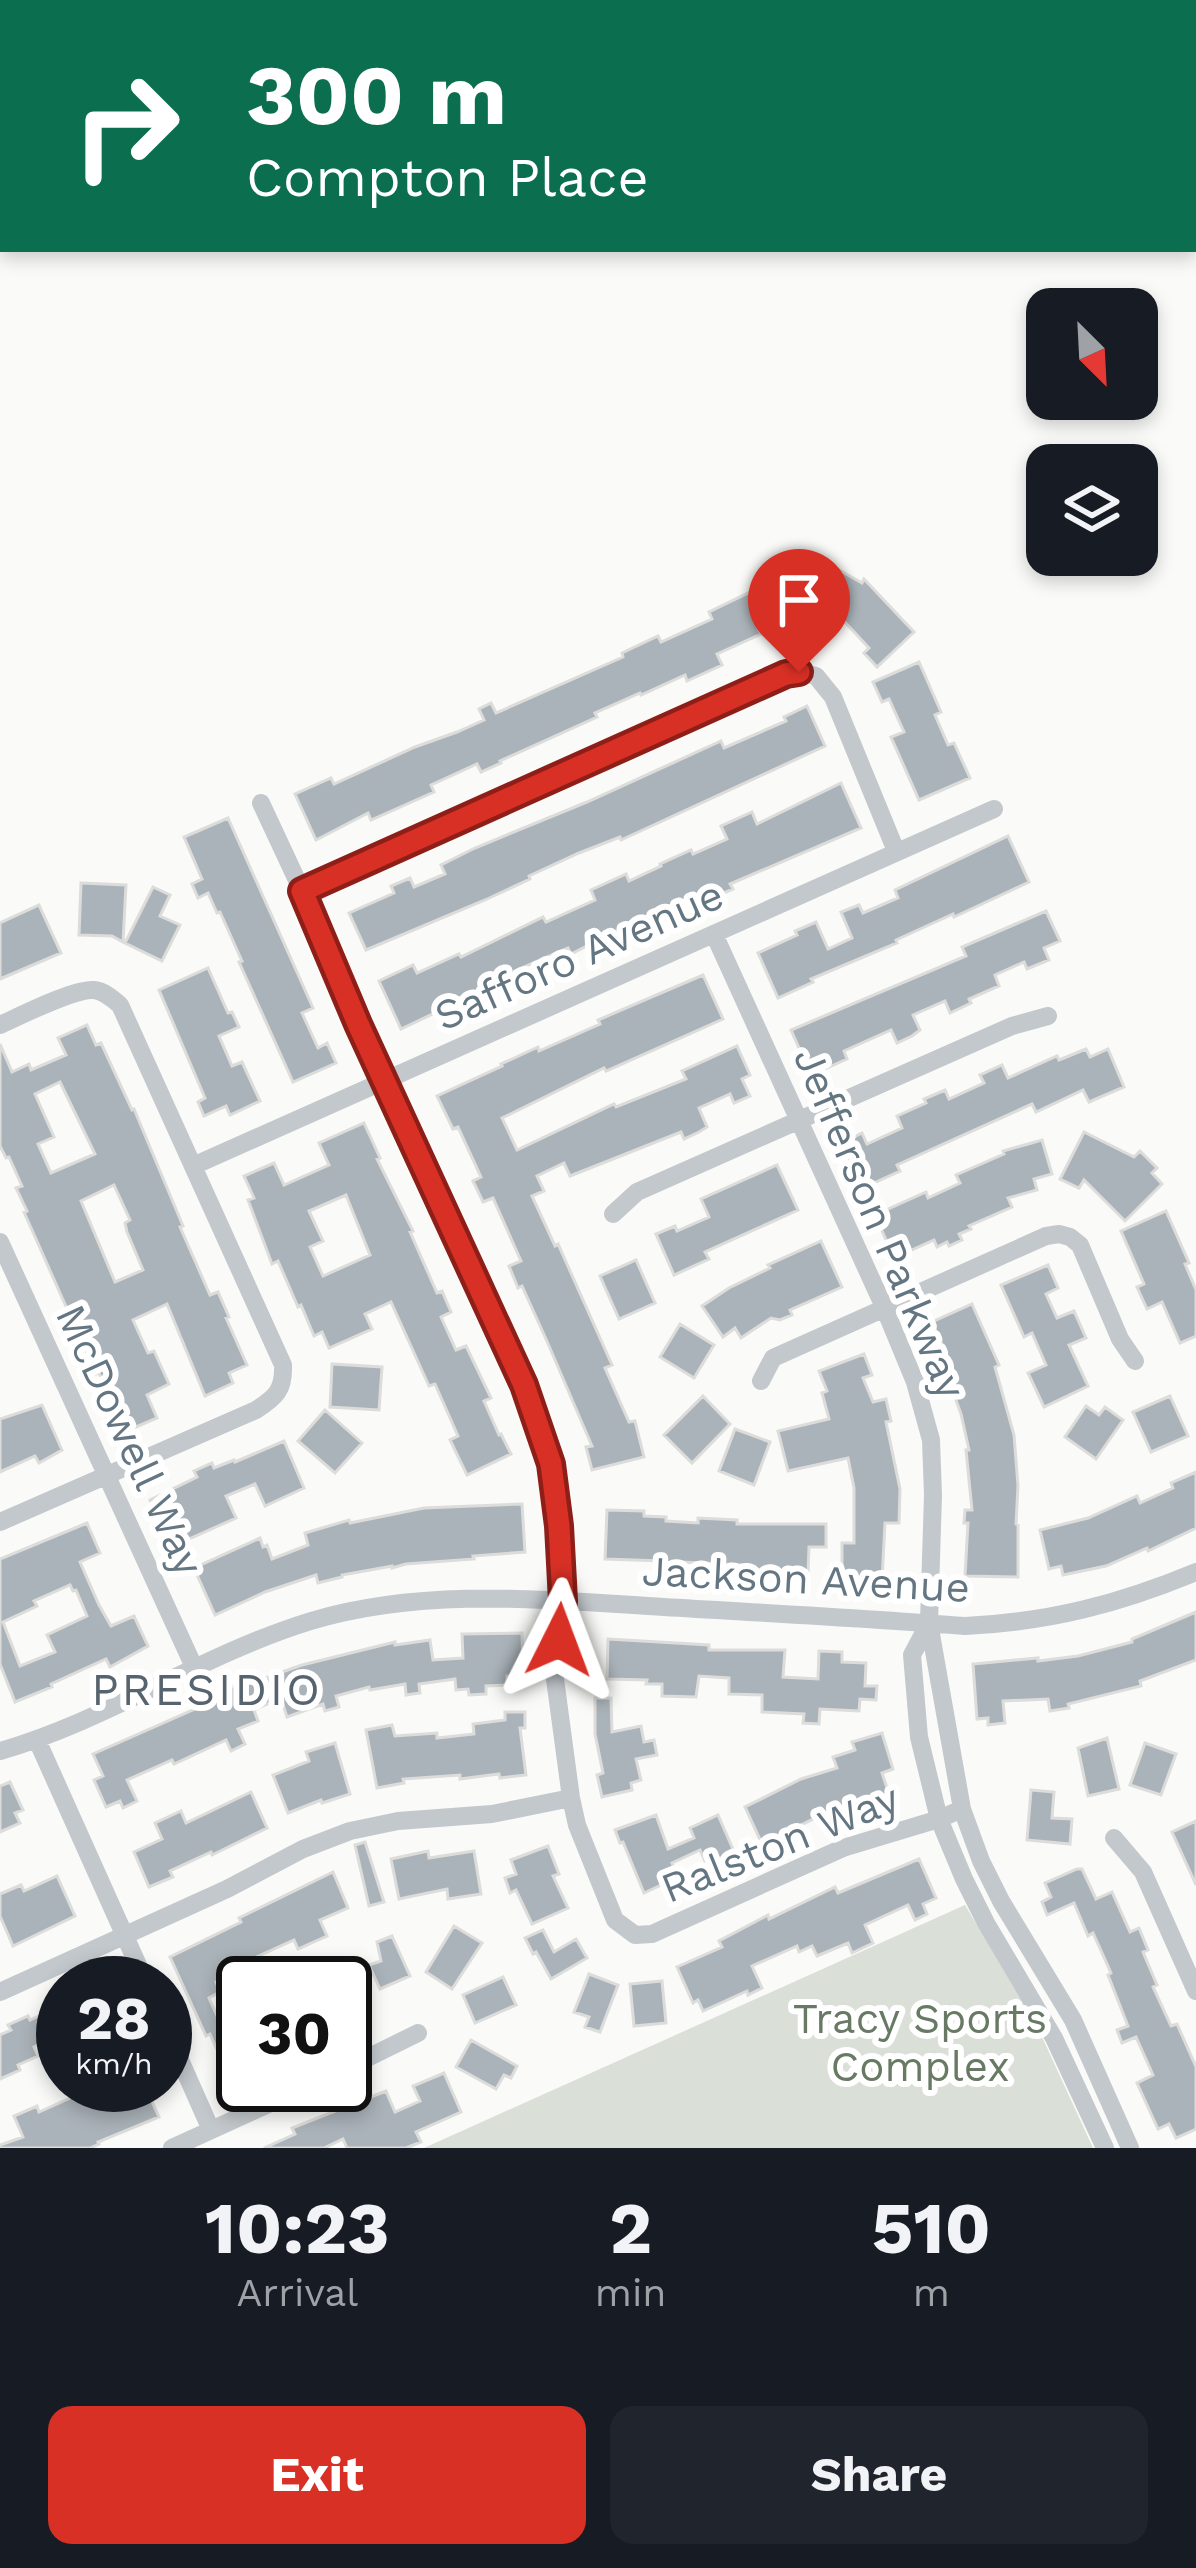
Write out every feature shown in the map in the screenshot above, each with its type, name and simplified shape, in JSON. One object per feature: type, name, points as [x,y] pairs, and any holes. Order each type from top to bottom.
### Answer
[{"type":"street","points":[[302,891],[799,672],[816,676],[833,698],[896,851]]},
{"type":"street","points":[[0,1992],[350,1831],[398,1821],[493,1814],[571,1798],[555,1679],[563,1601],[551,1464],[524,1385],[261,802]]},
{"type":"street","name":"Safforo Avenue","points":[[193,1166],[994,809]]},
{"type":"street","name":"Jefferson Parkway","points":[[714,934],[915,1382],[931,1439],[928,1623],[962,1809],[1001,1900],[1073,2020],[1130,2148]]},
{"type":"street","points":[[0,1025],[77,992],[94,990],[120,1005],[283,1365],[284,1382],[272,1400],[256,1410],[0,1522]]},
{"type":"street","points":[[613,1214],[637,1192],[1012,1026],[1048,1016]]},
{"type":"street","points":[[761,1381],[773,1358],[1012,1250],[1059,1234],[1080,1245],[1120,1339],[1135,1361]]},
{"type":"street","name":"McDowell Way","points":[[2,1249],[194,1667]]},
{"type":"street","name":"Jackson Avenue","points":[[0,1751],[37,1740],[194,1667],[311,1621],[384,1606],[475,1598],[563,1601],[964,1626],[1080,1612],[1196,1572]]},
{"type":"street","name":"Jefferson Parkway","points":[[928,1623],[912,1655],[919,1737],[939,1820],[971,1894],[1054,2038],[1105,2148]]},
{"type":"street","points":[[37,1740],[134,1956]]},
{"type":"street","name":"Ralston Way","points":[[571,1798],[615,1921],[635,1935],[652,1934],[843,1848],[962,1809]]},
{"type":"street","points":[[1114,1838],[1143,1872],[1196,1991]]},
{"type":"street","points":[[372,2056],[418,2033]]},
{"type":"street","points":[[192,2086],[212,2130]]},
{"type":"street","points":[[172,2148],[251,2112]]},
{"type":"green space","name":"Tracy Sports Complex","points":[[965,1905],[1037,2026],[1093,2148],[424,2148]]},
{"type":"building","points":[[839,570],[862,583],[864,579],[914,632],[877,667],[864,653],[869,648],[841,618],[836,626],[814,614]]},
{"type":"building","points":[[783,576],[798,610],[717,654],[722,665],[687,681],[685,675],[640,693],[501,763],[481,772],[477,764],[431,785],[434,792],[371,820],[368,813],[316,840],[295,794],[331,778],[334,784],[484,720],[479,709],[491,703],[496,713],[623,657],[622,653],[658,636],[661,642],[712,619],[709,612]]},
{"type":"building","points":[[919,662],[941,712],[935,715],[948,745],[954,743],[970,778],[919,800],[891,737],[904,732],[889,699],[882,702],[873,682]]},
{"type":"building","points":[[807,706],[825,746],[366,950],[349,913],[394,893],[391,886],[410,878],[414,887],[445,874],[441,865],[475,848],[721,741],[724,748],[786,721],[784,717]]},
{"type":"building","points":[[841,783],[861,828],[730,884],[733,889],[712,898],[708,889],[679,903],[683,913],[659,925],[656,919],[626,933],[624,927],[571,954],[568,948],[501,977],[506,988],[480,1001],[444,1017],[441,1010],[401,1029],[379,981],[413,965],[417,973],[461,957],[543,917],[546,922],[595,900],[591,890],[626,874],[629,881],[691,850],[693,854],[727,839],[721,826],[752,812],[757,824]]},
{"type":"building","points":[[228,818],[313,1008],[302,1013],[318,1048],[327,1043],[336,1063],[293,1082],[220,912],[208,893],[198,898],[192,884],[202,879],[184,837]]},
{"type":"building","points":[[1008,836],[1029,882],[778,998],[758,953],[816,922],[828,949],[852,938],[841,912],[859,905],[863,913],[898,898],[895,890]]},
{"type":"building","points":[[81,883],[126,885],[123,942],[112,936],[79,935]]},
{"type":"building","points":[[153,887],[170,895],[160,916],[180,925],[162,961],[125,943]]},
{"type":"building","points":[[39,905],[61,953],[0,979],[0,923]]},
{"type":"building","points":[[1046,911],[1060,941],[1044,948],[1049,960],[1027,969],[1024,962],[995,975],[999,986],[969,999],[971,1003],[950,1013],[945,1001],[913,1015],[920,1030],[912,1036],[897,1043],[891,1030],[844,1051],[847,1059],[811,1075],[791,1030],[966,956],[962,947]]},
{"type":"building","points":[[208,968],[239,1027],[219,1036],[232,1066],[242,1062],[260,1101],[230,1115],[226,1106],[204,1116],[198,1102],[205,1098],[159,990]]},
{"type":"building","points":[[703,975],[723,1019],[604,1068],[502,1118],[517,1150],[614,1104],[686,1079],[682,1071],[737,1046],[750,1075],[742,1079],[750,1096],[734,1103],[730,1094],[699,1108],[707,1127],[699,1132],[684,1139],[681,1132],[570,1176],[564,1163],[537,1176],[544,1191],[532,1196],[612,1365],[605,1368],[629,1422],[635,1421],[644,1457],[592,1470],[586,1447],[592,1446],[509,1266],[521,1261],[493,1198],[483,1202],[473,1181],[481,1177],[458,1127],[453,1129],[437,1096]]},
{"type":"building","points":[[87,1025],[96,1045],[101,1043],[134,1109],[210,1295],[218,1292],[247,1365],[229,1373],[233,1383],[205,1396],[167,1304],[133,1320],[169,1384],[147,1395],[157,1418],[129,1430],[96,1374],[24,1212],[16,1188],[22,1186],[0,1146],[0,1044],[12,1072],[29,1064],[31,1070],[66,1055],[58,1038]],"holes":[[[60,1082],[95,1154],[51,1173],[38,1144],[54,1137],[35,1094]],[[114,1185],[130,1220],[125,1223],[127,1232],[143,1270],[115,1282],[81,1201]]]},
{"type":"building","points":[[1086,1049],[1090,1057],[1108,1049],[1124,1087],[1089,1102],[1083,1090],[1036,1112],[1032,1104],[897,1165],[900,1171],[863,1188],[842,1143],[862,1133],[867,1144],[902,1128],[897,1116],[945,1090],[949,1099],[984,1083],[980,1075],[1002,1065],[1008,1078]]},
{"type":"building","points":[[364,1123],[437,1293],[442,1291],[451,1312],[441,1317],[456,1350],[466,1346],[491,1398],[484,1401],[511,1454],[467,1475],[450,1440],[458,1436],[391,1302],[365,1314],[372,1329],[329,1348],[322,1332],[314,1336],[278,1261],[272,1264],[244,1176],[274,1163],[284,1185],[329,1165],[319,1143]],"holes":[[[346,1195],[370,1255],[323,1276],[310,1247],[323,1241],[309,1211]]]},
{"type":"building","points":[[1084,1132],[1134,1157],[1140,1151],[1157,1168],[1152,1173],[1162,1184],[1125,1221],[1084,1180],[1079,1188],[1060,1179]]},
{"type":"building","points":[[1042,1140],[1052,1174],[1034,1179],[1037,1190],[1008,1198],[1012,1207],[969,1226],[959,1234],[962,1240],[937,1247],[934,1240],[894,1258],[875,1215],[926,1192],[928,1198],[960,1183],[956,1175],[1003,1151]]},
{"type":"building","points":[[777,1165],[798,1210],[705,1252],[709,1259],[674,1275],[656,1234],[709,1217],[701,1199]]},
{"type":"building","points":[[1166,1211],[1196,1290],[1196,1336],[1180,1343],[1162,1302],[1147,1309],[1137,1287],[1144,1284],[1121,1231]]},
{"type":"building","points":[[821,1241],[842,1287],[790,1310],[792,1315],[771,1318],[741,1338],[735,1328],[723,1337],[702,1306],[770,1268],[768,1265]]},
{"type":"building","points":[[636,1260],[655,1303],[619,1319],[600,1276]]},
{"type":"building","points":[[1048,1265],[1058,1288],[1046,1294],[1057,1318],[1074,1311],[1086,1338],[1069,1345],[1088,1386],[1044,1407],[1028,1373],[1046,1365],[1032,1333],[1024,1337],[1001,1285]]},
{"type":"building","points":[[972,1304],[999,1365],[995,1367],[1014,1435],[1018,1577],[965,1576],[965,1510],[972,1510],[969,1450],[949,1381],[957,1378],[932,1322]]},
{"type":"building","points":[[680,1324],[714,1345],[694,1378],[660,1357]]},
{"type":"building","points":[[864,1354],[872,1375],[863,1378],[873,1402],[886,1399],[900,1489],[899,1523],[885,1523],[882,1581],[842,1580],[842,1543],[854,1543],[854,1488],[848,1458],[788,1471],[778,1431],[829,1419],[822,1393],[827,1391],[819,1371]]},
{"type":"building","points":[[332,1364],[382,1367],[379,1410],[330,1407]]},
{"type":"building","points":[[703,1396],[730,1424],[692,1463],[664,1435]]},
{"type":"building","points":[[1170,1396],[1188,1436],[1151,1452],[1133,1412]]},
{"type":"building","points":[[42,1405],[62,1450],[39,1463],[35,1456],[0,1472],[0,1419]]},
{"type":"building","points":[[1086,1406],[1099,1415],[1105,1407],[1123,1420],[1096,1459],[1065,1437]]},
{"type":"building","points":[[325,1410],[362,1443],[335,1473],[298,1441]]},
{"type":"building","points":[[735,1429],[770,1442],[754,1485],[719,1471]]},
{"type":"building","points":[[284,1441],[304,1488],[265,1506],[255,1484],[226,1496],[236,1518],[180,1543],[176,1533],[167,1538],[150,1500],[197,1477],[194,1471],[212,1463],[214,1468],[235,1462]]},
{"type":"building","points":[[1196,1472],[1196,1528],[1106,1566],[1063,1575],[1061,1566],[1049,1569],[1040,1530],[1088,1518],[1137,1496],[1140,1503]]},
{"type":"building","points":[[522,1504],[525,1552],[392,1566],[318,1583],[316,1575],[215,1615],[194,1568],[260,1538],[272,1559],[308,1545],[305,1533],[349,1520],[424,1508]]},
{"type":"building","points":[[607,1510],[644,1511],[644,1516],[666,1517],[666,1521],[826,1524],[826,1547],[809,1547],[808,1572],[741,1571],[742,1565],[682,1562],[681,1570],[663,1569],[663,1561],[605,1559]]},
{"type":"building","points":[[87,1523],[100,1553],[80,1562],[99,1605],[111,1626],[134,1616],[148,1646],[110,1667],[106,1659],[15,1702],[0,1664],[0,1559]],"holes":[[[70,1585],[87,1616],[47,1635],[55,1652],[20,1666],[3,1622]]]},
{"type":"building","points":[[1196,1612],[1196,1660],[1140,1681],[1141,1686],[1068,1704],[1069,1708],[1050,1711],[1048,1699],[1003,1701],[1005,1723],[988,1725],[988,1718],[977,1719],[973,1664],[1078,1656],[1132,1642]]},
{"type":"building","points":[[522,1633],[523,1676],[507,1676],[507,1685],[486,1686],[486,1694],[456,1690],[455,1679],[419,1684],[420,1693],[406,1695],[405,1684],[369,1687],[336,1696],[339,1707],[325,1711],[323,1704],[287,1717],[281,1698],[254,1710],[258,1721],[238,1729],[245,1744],[231,1751],[226,1740],[127,1780],[137,1801],[123,1808],[120,1801],[106,1807],[94,1780],[103,1776],[93,1754],[229,1694],[227,1689],[250,1679],[251,1683],[395,1642],[430,1640],[433,1660],[463,1658],[462,1634]]},
{"type":"building","points":[[608,1639],[709,1645],[709,1650],[785,1650],[783,1677],[818,1679],[819,1651],[842,1652],[842,1662],[866,1663],[865,1686],[877,1686],[876,1700],[860,1699],[859,1711],[820,1709],[819,1724],[803,1723],[804,1714],[762,1712],[762,1695],[729,1694],[729,1678],[699,1676],[696,1697],[662,1696],[662,1684],[607,1679]]},
{"type":"building","points":[[595,1698],[611,1698],[612,1732],[641,1726],[644,1742],[654,1740],[657,1755],[636,1759],[641,1780],[631,1783],[632,1790],[602,1797],[597,1775],[603,1773],[595,1734]]},
{"type":"building","points":[[505,1712],[525,1712],[525,1728],[520,1728],[526,1775],[403,1779],[404,1783],[377,1788],[366,1730],[392,1725],[395,1736],[474,1734],[473,1724],[505,1720]]},
{"type":"building","points":[[882,1733],[893,1769],[882,1773],[889,1794],[834,1809],[762,1844],[745,1807],[801,1779],[837,1768],[833,1757],[855,1750],[852,1742]]},
{"type":"building","points":[[1107,1738],[1119,1789],[1088,1796],[1078,1748]]},
{"type":"building","points":[[335,1743],[350,1794],[288,1813],[273,1775],[309,1761],[306,1752]]},
{"type":"building","points":[[1145,1743],[1176,1754],[1161,1795],[1130,1785]]},
{"type":"building","points":[[10,1782],[23,1810],[15,1813],[20,1823],[0,1832],[0,1786]]},
{"type":"building","points":[[1031,1790],[1054,1792],[1052,1818],[1072,1819],[1070,1844],[1027,1840]]},
{"type":"building","points":[[251,1792],[267,1828],[170,1871],[173,1877],[149,1887],[134,1852],[162,1839],[155,1823],[181,1811],[186,1823]]},
{"type":"building","points":[[656,1815],[668,1849],[694,1838],[690,1828],[718,1815],[735,1854],[707,1866],[700,1850],[672,1863],[678,1877],[644,1893],[615,1830]]},
{"type":"building","points":[[1196,1821],[1196,1885],[1172,1832]]},
{"type":"building","points":[[365,1842],[384,1902],[369,1906],[355,1845]]},
{"type":"building","points":[[548,1846],[559,1874],[553,1876],[568,1908],[532,1924],[505,1878],[516,1874],[511,1860]]},
{"type":"building","points":[[428,1851],[429,1858],[474,1851],[481,1894],[448,1899],[447,1889],[399,1899],[391,1859]]},
{"type":"building","points":[[919,1859],[936,1898],[923,1904],[927,1914],[915,1920],[908,1905],[865,1925],[873,1943],[852,1953],[848,1943],[817,1956],[812,1946],[799,1952],[797,1946],[752,1966],[762,1988],[703,2011],[698,2000],[693,2003],[677,1967],[722,1947],[719,1941],[768,1915],[769,1919],[835,1887],[838,1893]]},
{"type":"building","points":[[1082,1869],[1096,1899],[1112,1892],[1130,1932],[1139,1928],[1157,1985],[1153,1987],[1171,2026],[1177,2024],[1196,2067],[1196,2129],[1176,2138],[1169,2124],[1158,2129],[1137,2083],[1153,2075],[1136,2037],[1122,2043],[1117,2030],[1128,2026],[1093,1933],[1088,1936],[1074,1903],[1047,1915],[1042,1902],[1051,1897],[1045,1883]]},
{"type":"building","points":[[333,1872],[348,1908],[320,1920],[327,1936],[298,1949],[294,1940],[259,1956],[216,1956],[216,1994],[209,1998],[216,2014],[216,2048],[192,2005],[192,1956],[172,1956],[241,1922],[239,1918]]},
{"type":"building","points":[[57,1876],[75,1916],[13,1946],[0,1916],[0,1894],[21,1885],[24,1891]]},
{"type":"building","points":[[454,1926],[482,1943],[452,1989],[426,1972]]},
{"type":"building","points":[[543,1930],[554,1952],[576,1939],[587,1958],[551,1979],[525,1938]]},
{"type":"building","points":[[392,1936],[410,1976],[380,1989],[372,1972],[372,1964],[381,1961],[377,1942]]},
{"type":"building","points":[[589,1974],[618,1985],[600,2032],[585,2027],[589,2017],[574,2012]]},
{"type":"building","points":[[503,1977],[516,2005],[475,2023],[463,1995]]},
{"type":"building","points":[[662,1981],[666,2023],[634,2026],[630,1984]]},
{"type":"building","points":[[28,2016],[30,2020],[36,2017],[36,2057],[0,2079],[0,2035],[11,2030],[8,2025]]},
{"type":"building","points":[[471,2040],[517,2066],[511,2078],[504,2075],[496,2089],[456,2067]]},
{"type":"building","points":[[444,2073],[461,2112],[416,2132],[421,2142],[406,2148],[347,2148],[343,2139],[324,2148],[264,2148],[295,2134],[292,2128],[333,2112],[372,2112],[372,2097],[386,2091],[395,2112],[420,2101],[413,2086]]},
{"type":"building","points":[[36,2106],[36,2112],[157,2112],[159,2117],[90,2148],[0,2148],[23,2137],[14,2116]]},
{"type":"district","name":"PRESIDIO","points":[[207,1689]]},
{"type":"route","points":[[559,1640],[563,1601],[551,1464],[524,1385],[302,891],[757,686],[799,672]]}]
